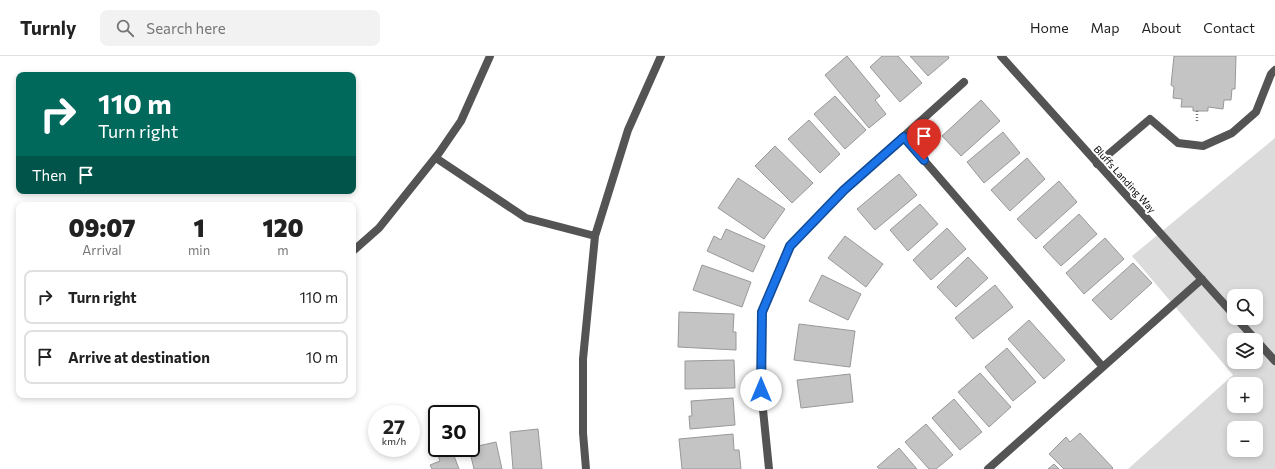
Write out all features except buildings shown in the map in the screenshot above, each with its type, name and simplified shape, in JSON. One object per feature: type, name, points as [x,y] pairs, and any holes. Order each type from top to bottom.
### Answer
[{"type":"street","points":[[356,248],[379,228],[436,158],[461,121],[490,56]]},
{"type":"street","points":[[586,469],[583,433],[583,359],[595,236],[628,130],[660,56]]},
{"type":"street","name":"Bluffs Landing Way","points":[[1001,56],[1227,308]]},
{"type":"street","points":[[1097,164],[1150,119],[1178,143],[1203,146],[1232,133],[1256,112],[1271,74],[1275,70]]},
{"type":"street","points":[[769,469],[761,390],[762,312],[790,246],[844,190],[964,82]]},
{"type":"street","points":[[904,137],[1103,366]]},
{"type":"street","points":[[436,158],[526,218],[595,236]]},
{"type":"street","points":[[988,469],[1202,280]]},
{"type":"street","points":[[1242,325],[1275,361]]},
{"type":"path","points":[[1197,111],[1197,121]]},
{"type":"shaded area","points":[[1275,138],[1275,469],[1128,469],[1227,380],[1227,413],[1263,413],[1263,377],[1231,377],[1233,375],[1228,369],[1263,369],[1263,333],[1227,333],[1227,368],[1132,256]]},
{"type":"route","points":[[761,390],[762,312],[790,246],[844,190],[904,137],[924,160]]}]
